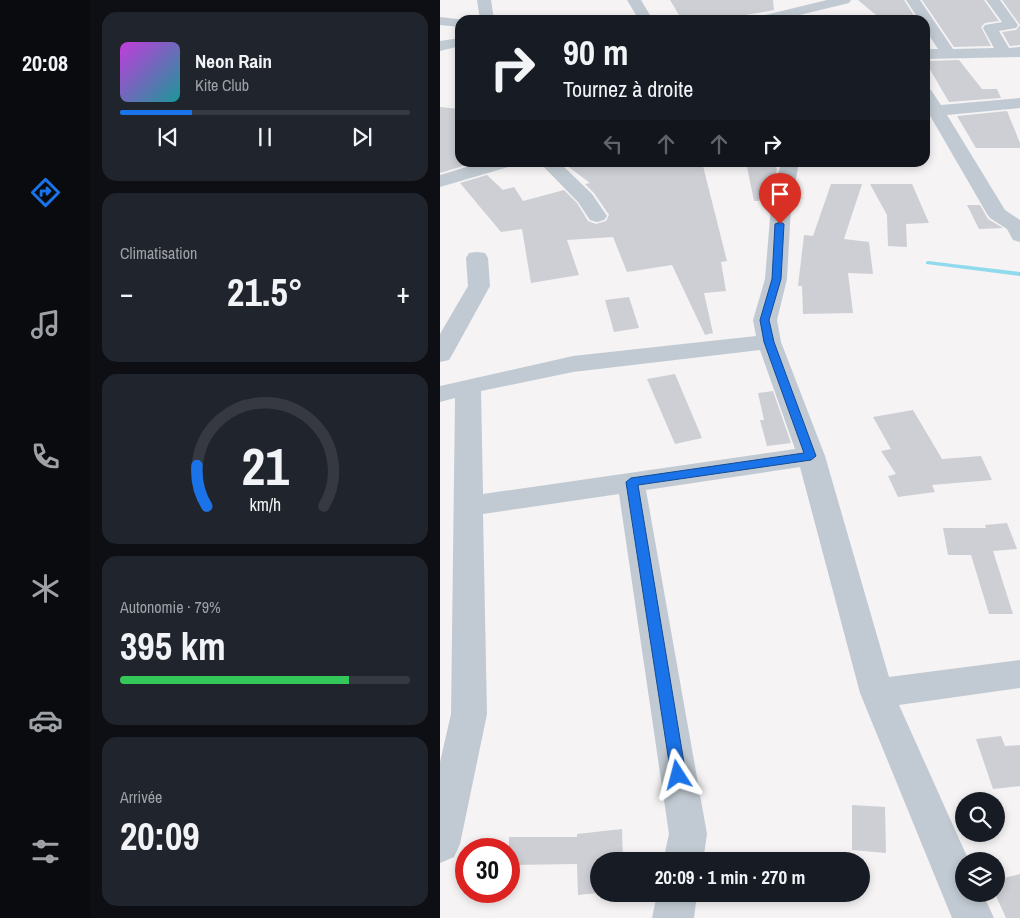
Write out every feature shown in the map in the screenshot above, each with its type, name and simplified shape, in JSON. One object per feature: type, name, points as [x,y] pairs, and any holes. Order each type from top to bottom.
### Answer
[{"type":"street","points":[[484,0],[486,15]]},
{"type":"street","points":[[634,0],[643,15]]},
{"type":"street","points":[[782,15],[844,0]]},
{"type":"street","points":[[914,0],[924,15]]},
{"type":"street","points":[[993,0],[1014,20],[1011,25],[990,28],[1004,52]]},
{"type":"street","points":[[440,21],[455,22]]},
{"type":"street","points":[[930,25],[948,53]]},
{"type":"street","points":[[440,46],[455,43]]},
{"type":"street","points":[[930,54],[1020,52]]},
{"type":"street","points":[[930,102],[1020,103]]},
{"type":"street","points":[[930,104],[997,214],[1016,226],[1020,236]]},
{"type":"street","points":[[440,181],[488,167]]},
{"type":"street","points":[[553,167],[585,198],[597,216]]},
{"type":"street","points":[[789,167],[780,206],[776,279],[765,320],[769,342],[811,456],[877,693],[973,918]]},
{"type":"street","points":[[440,355],[479,286],[477,258]]},
{"type":"street","points":[[440,844],[469,714],[468,506],[454,390],[573,364],[769,342]]},
{"type":"street","points":[[468,506],[811,456]]},
{"type":"street","points":[[631,482],[688,834],[685,852]]},
{"type":"street","points":[[877,693],[1020,674]]},
{"type":"street","points":[[673,918],[676,902]]},
{"type":"building","points":[[670,0],[773,0],[774,10],[746,15],[679,15]]},
{"type":"building","points":[[858,0],[904,0],[914,15],[876,15]]},
{"type":"building","points":[[922,0],[984,0],[999,21],[985,23],[981,27],[991,46],[954,47]]},
{"type":"building","points":[[1002,0],[1020,0],[1020,25]]},
{"type":"building","points":[[1020,25],[1020,45],[1010,46],[1002,32],[1016,30]]},
{"type":"building","points":[[959,60],[982,89],[997,89],[1001,98],[949,102],[930,70],[930,61]]},
{"type":"building","points":[[440,107],[455,108],[455,167],[460,167],[440,173]]},
{"type":"building","points":[[1007,111],[1020,143],[1020,148],[976,148],[957,116]]},
{"type":"building","points":[[569,167],[703,167],[727,261],[721,262],[726,291],[704,293],[713,333],[705,335],[672,265],[627,272],[613,237],[567,240],[579,275],[531,283],[522,229],[501,232],[460,183],[487,175],[503,190],[514,187],[523,201],[564,190],[577,203],[588,221],[596,224],[606,221],[609,215],[594,193],[585,184],[590,183]]},
{"type":"building","points":[[747,167],[775,167],[777,169],[770,200],[754,201]]},
{"type":"building","points":[[831,184],[862,184],[844,239],[869,242],[873,274],[848,273],[853,313],[803,314],[802,286],[798,286],[804,235],[813,236]]},
{"type":"building","points":[[870,184],[912,184],[929,223],[906,224],[907,247],[888,246],[887,215]]},
{"type":"building","points":[[967,205],[980,205],[988,219],[1003,228],[979,229]]},
{"type":"building","points":[[629,297],[639,328],[614,332],[605,300]]},
{"type":"building","points":[[675,374],[702,438],[675,444],[647,379]]},
{"type":"building","points":[[773,391],[791,443],[767,446],[760,420],[764,420],[758,393]]},
{"type":"building","points":[[913,410],[942,459],[981,456],[992,480],[932,485],[935,492],[898,497],[888,476],[896,474],[881,451],[891,449],[873,417]]},
{"type":"building","points":[[1007,523],[1017,549],[993,551],[1013,614],[989,614],[971,555],[948,555],[943,528],[986,528],[985,525]]},
{"type":"building","points":[[1001,736],[1005,746],[1020,745],[1020,786],[993,789],[976,739]]},
{"type":"building","points":[[852,805],[885,807],[886,853],[852,850]]},
{"type":"building","points":[[622,829],[623,852],[590,852],[590,894],[578,895],[577,864],[520,865],[520,838],[509,838],[577,837],[577,834]]},
{"type":"building","points":[[1020,874],[1020,918],[1006,918],[999,902],[1005,902],[1005,878]]},
{"type":"waterway","points":[[928,263],[1020,274]]},
{"type":"route","points":[[678,775],[631,482],[811,456],[769,342],[765,320],[776,279],[780,224]]}]
